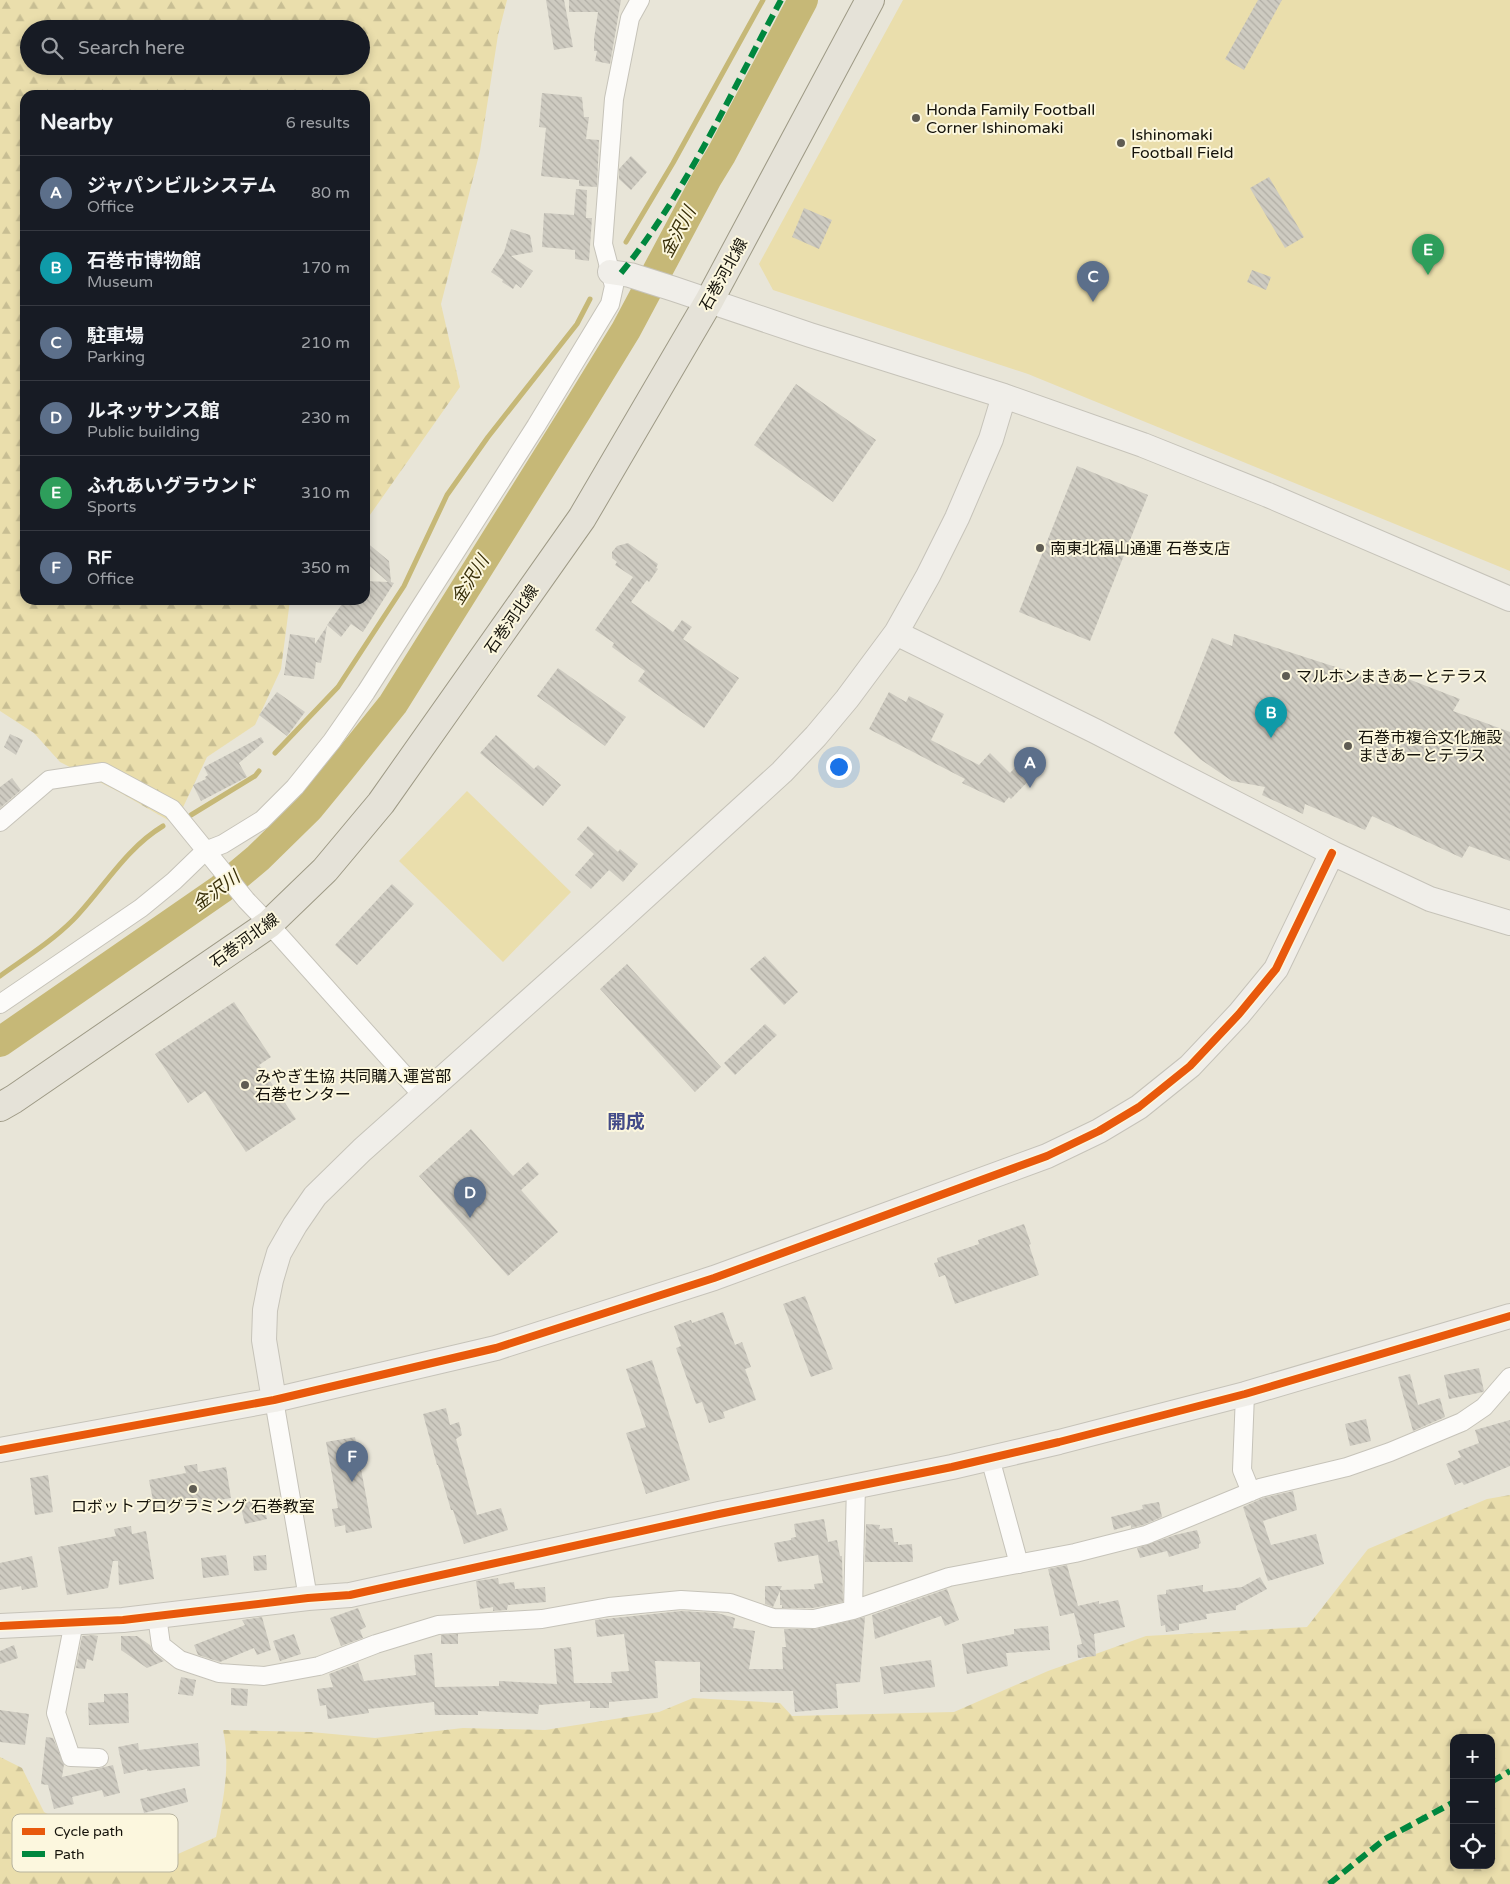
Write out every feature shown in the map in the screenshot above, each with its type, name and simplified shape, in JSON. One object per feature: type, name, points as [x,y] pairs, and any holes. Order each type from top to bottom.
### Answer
[{"type":"main road","name":"石巻河北線","points":[[0,1107],[270,924],[325,870],[381,803],[582,518],[709,301],[870,0]]},
{"type":"street","points":[[640,0],[630,18],[614,99],[603,244],[620,273],[1004,396],[1152,448],[1510,599]]},
{"type":"street","points":[[0,1004],[141,908],[223,844],[262,820],[295,787],[332,741],[366,692],[536,426],[610,304],[614,286],[620,273]]},
{"type":"street","points":[[308,1598],[264,1340],[265,1310],[271,1280],[279,1253],[295,1225],[316,1196],[423,1096],[596,942],[782,772],[847,700],[896,633],[928,576],[957,518],[991,439],[1004,396]]},
{"type":"street","points":[[896,633],[1095,731],[1332,853],[1430,899],[1510,923]]},
{"type":"street","points":[[0,822],[49,780],[103,772],[172,809],[246,900],[270,924],[423,1096]]},
{"type":"street","points":[[0,1450],[274,1400],[496,1348],[714,1278],[1047,1156],[1099,1131],[1139,1107],[1190,1066],[1239,1014],[1276,969],[1332,853]]},
{"type":"street","points":[[0,1626],[123,1620],[308,1598],[350,1595],[856,1485],[990,1458],[1245,1394],[1510,1316]]},
{"type":"street","points":[[157,1616],[161,1645],[180,1660],[219,1673],[264,1676],[318,1666],[376,1644],[438,1625],[542,1619],[609,1607],[681,1600],[730,1604],[773,1618],[814,1620],[853,1610],[949,1577],[1075,1553],[1146,1535],[1251,1492],[1284,1481],[1347,1467],[1390,1452],[1462,1422],[1484,1407],[1510,1377]]},
{"type":"street","points":[[1245,1394],[1242,1470],[1251,1492]]},
{"type":"street","points":[[990,1458],[1019,1564]]},
{"type":"street","points":[[853,1610],[856,1485]]},
{"type":"street","points":[[74,1622],[56,1714],[71,1758],[99,1758]]},
{"type":"green space","points":[[0,0],[507,0],[498,35],[480,151],[441,304],[460,387],[370,515],[370,90],[20,90],[20,605],[289,605],[281,669],[255,725],[207,757],[175,824],[119,792],[60,762],[34,733],[0,711]]},
{"type":"green space","points":[[903,0],[1510,0],[1510,571],[1028,374],[773,290],[759,264]]},
{"type":"green space","points":[[467,791],[571,892],[503,962],[399,861]]},
{"type":"green space","points":[[1510,1495],[1510,1884],[0,1884],[0,1757],[22,1768],[44,1812],[48,1814],[12,1814],[12,1872],[178,1872],[178,1854],[216,1837],[226,1770],[223,1730],[311,1732],[375,1738],[463,1728],[545,1730],[659,1712],[693,1698],[780,1703],[792,1716],[954,1712],[1048,1671],[1146,1636],[1307,1627],[1368,1549],[1487,1499]]},
{"type":"building","points":[[546,0],[564,0],[573,47],[554,50]]},
{"type":"building","points":[[569,0],[621,0],[610,64],[595,61],[597,51],[594,51],[594,39],[598,12],[569,12]]},
{"type":"building","points":[[1258,0],[1282,0],[1244,70],[1225,59]]},
{"type":"building","points":[[542,93],[582,97],[584,117],[589,117],[586,139],[599,140],[597,187],[579,186],[579,180],[541,176],[546,128],[539,127]]},
{"type":"building","points":[[631,156],[647,172],[631,190],[619,179],[619,169]]},
{"type":"building","points":[[1269,177],[1304,237],[1285,248],[1250,188]]},
{"type":"building","points":[[576,189],[587,190],[586,218],[592,218],[589,261],[575,259],[575,250],[542,247],[544,213],[574,215]]},
{"type":"building","points":[[804,208],[832,220],[819,249],[792,237]]},
{"type":"building","points":[[511,229],[530,235],[533,252],[511,256],[533,271],[521,288],[516,284],[513,289],[491,272],[504,252]]},
{"type":"building","points":[[1252,270],[1271,277],[1266,290],[1247,282]]},
{"type":"building","points":[[796,384],[876,440],[833,502],[754,445]]},
{"type":"building","points":[[1077,466],[1148,495],[1090,641],[1019,612]]},
{"type":"building","points":[[628,543],[658,564],[656,568],[658,569],[649,582],[647,580],[631,602],[673,632],[682,620],[692,627],[683,639],[739,678],[704,728],[638,681],[645,671],[612,647],[614,643],[595,630],[633,577],[615,565],[617,562],[612,558],[612,552],[617,546]]},
{"type":"building","points":[[370,545],[389,561],[391,582],[394,583],[363,632],[351,624],[341,637],[327,625],[341,605],[370,605],[370,581],[388,582],[370,566]]},
{"type":"building","points":[[327,626],[321,663],[316,662],[314,679],[284,675],[290,634],[315,638],[315,644]]},
{"type":"building","name":"石巻市複合文化施設 まきあーとテラス","points":[[1234,634],[1385,683],[1390,672],[1460,699],[1453,711],[1510,732],[1510,861],[1469,846],[1462,858],[1372,816],[1365,830],[1305,804],[1303,814],[1262,795],[1265,787],[1232,781],[1200,759],[1174,733],[1212,638],[1232,646]]},
{"type":"building","points":[[558,668],[626,717],[605,746],[537,696]]},
{"type":"building","points":[[277,692],[305,712],[287,736],[259,715]]},
{"type":"building","points":[[889,692],[906,702],[909,696],[944,714],[931,740],[979,765],[990,753],[1010,773],[1027,755],[1041,768],[1011,799],[1009,797],[1004,803],[962,783],[965,779],[869,729]]},
{"type":"building","points":[[10,734],[23,740],[16,755],[4,747]]},
{"type":"building","points":[[496,735],[534,769],[538,765],[561,785],[543,806],[480,753]]},
{"type":"building","points":[[261,737],[264,742],[239,763],[247,777],[201,801],[193,785],[206,779],[205,777],[208,775],[204,767]]},
{"type":"building","points":[[12,778],[21,790],[0,808],[0,787]]},
{"type":"building","points":[[588,826],[618,852],[620,849],[638,864],[623,882],[609,870],[591,889],[575,875],[594,854],[577,839]]},
{"type":"building","points":[[392,884],[414,904],[357,965],[335,945]]},
{"type":"building","points":[[765,956],[798,992],[784,1005],[750,969]]},
{"type":"building","points":[[627,964],[721,1067],[695,1092],[600,989]]},
{"type":"building","points":[[234,1002],[271,1057],[259,1065],[296,1119],[246,1152],[205,1091],[188,1103],[155,1054]]},
{"type":"building","points":[[765,1024],[777,1035],[735,1075],[724,1063]]},
{"type":"building","points":[[471,1129],[513,1176],[528,1162],[539,1174],[521,1190],[558,1232],[508,1276],[419,1176]]},
{"type":"building","points":[[1024,1224],[1039,1275],[955,1304],[945,1275],[939,1277],[934,1263],[938,1262],[937,1258],[979,1244],[978,1240]]},
{"type":"building","points":[[805,1296],[833,1369],[811,1377],[783,1304]]},
{"type":"building","points":[[723,1312],[735,1345],[742,1342],[751,1367],[745,1369],[756,1400],[723,1412],[725,1418],[709,1423],[702,1402],[696,1404],[676,1348],[681,1346],[674,1326],[691,1320],[692,1323]]},
{"type":"building","points":[[652,1360],[690,1480],[646,1494],[626,1433],[646,1427],[626,1369]]},
{"type":"building","points":[[1479,1368],[1484,1391],[1449,1399],[1444,1375]]},
{"type":"building","points":[[1410,1374],[1418,1405],[1440,1398],[1445,1417],[1413,1431],[1398,1377]]},
{"type":"building","points":[[446,1408],[450,1425],[459,1422],[462,1435],[456,1439],[477,1515],[501,1508],[508,1530],[464,1544],[453,1510],[451,1510],[423,1414]]},
{"type":"building","points":[[1366,1419],[1371,1441],[1350,1446],[1345,1424]]},
{"type":"building","points":[[1510,1420],[1510,1466],[1464,1485],[1462,1482],[1455,1485],[1446,1464],[1461,1457],[1458,1451],[1479,1443],[1475,1430]]},
{"type":"building","points":[[355,1437],[372,1528],[346,1533],[345,1525],[335,1527],[332,1509],[338,1508],[326,1442]]},
{"type":"building","points":[[197,1464],[198,1472],[226,1467],[231,1498],[155,1511],[149,1480],[186,1473],[184,1466]]},
{"type":"building","points":[[48,1475],[53,1512],[35,1515],[30,1478]]},
{"type":"building","points":[[1293,1491],[1297,1510],[1263,1521],[1271,1545],[1316,1534],[1324,1564],[1268,1581],[1243,1507],[1263,1498]]},
{"type":"building","points":[[262,1498],[267,1519],[245,1524],[240,1504]]},
{"type":"building","points":[[1159,1502],[1162,1517],[1143,1525],[1131,1528],[1131,1525],[1114,1530],[1111,1517],[1143,1509],[1142,1505]]},
{"type":"building","points":[[824,1519],[828,1542],[837,1540],[840,1556],[842,1556],[843,1602],[813,1608],[782,1608],[782,1605],[780,1605],[780,1591],[773,1607],[765,1604],[765,1586],[782,1586],[780,1590],[815,1589],[814,1584],[823,1583],[818,1555],[778,1562],[774,1543],[791,1540],[791,1538],[796,1537],[794,1524]]},
{"type":"building","points":[[866,1524],[880,1525],[879,1529],[892,1528],[894,1542],[898,1542],[898,1545],[912,1544],[913,1562],[865,1562]]},
{"type":"building","points":[[131,1526],[132,1534],[146,1531],[154,1579],[119,1585],[118,1561],[113,1561],[108,1588],[67,1595],[58,1547],[116,1536],[114,1529]]},
{"type":"building","points":[[1197,1530],[1201,1543],[1199,1548],[1169,1557],[1167,1551],[1140,1558],[1137,1548],[1175,1535]]},
{"type":"building","points":[[226,1555],[229,1575],[203,1578],[201,1558]]},
{"type":"building","points":[[266,1555],[267,1570],[254,1571],[253,1556]]},
{"type":"building","points":[[32,1556],[38,1587],[22,1590],[21,1586],[0,1590],[0,1563]]},
{"type":"building","points":[[1067,1565],[1078,1606],[1099,1601],[1099,1604],[1118,1600],[1119,1603],[1125,1627],[1094,1634],[1096,1656],[1078,1658],[1077,1645],[1082,1644],[1074,1613],[1060,1616],[1048,1569]]},
{"type":"building","points":[[1260,1577],[1267,1589],[1236,1606],[1236,1610],[1206,1614],[1207,1619],[1179,1624],[1179,1630],[1166,1632],[1165,1625],[1161,1626],[1157,1595],[1166,1594],[1166,1590],[1203,1585],[1203,1592],[1242,1587]]},
{"type":"building","points":[[498,1578],[499,1584],[514,1582],[515,1589],[545,1587],[546,1602],[508,1605],[507,1610],[493,1611],[493,1607],[480,1609],[476,1581]]},
{"type":"building","points":[[947,1589],[959,1620],[945,1626],[941,1616],[875,1639],[872,1615]]},
{"type":"building","points":[[358,1608],[366,1627],[360,1630],[363,1638],[341,1646],[330,1618]]},
{"type":"building","points":[[681,1611],[717,1613],[735,1618],[733,1628],[755,1631],[749,1669],[783,1669],[782,1647],[786,1647],[784,1629],[816,1629],[865,1617],[860,1682],[836,1684],[838,1708],[795,1712],[793,1691],[700,1692],[700,1662],[655,1661],[658,1698],[609,1702],[609,1708],[590,1708],[590,1701],[539,1705],[538,1714],[478,1711],[478,1715],[435,1715],[434,1702],[368,1709],[369,1713],[328,1719],[326,1705],[320,1706],[317,1689],[333,1687],[329,1674],[358,1663],[364,1681],[416,1675],[414,1655],[432,1653],[435,1687],[499,1686],[499,1681],[557,1684],[554,1649],[571,1647],[574,1683],[612,1683],[611,1672],[629,1671],[624,1634],[597,1637],[595,1620]]},
{"type":"building","points":[[262,1617],[271,1650],[257,1655],[254,1648],[220,1662],[198,1655],[194,1645],[245,1625],[242,1620]]},
{"type":"building","points":[[1048,1626],[1050,1650],[1006,1653],[1008,1666],[967,1674],[962,1644],[1014,1634],[1014,1629]]},
{"type":"building","points":[[294,1634],[301,1654],[280,1661],[273,1641]]},
{"type":"building","points":[[458,1634],[458,1644],[441,1644],[441,1635]]},
{"type":"building","points":[[82,1636],[98,1636],[93,1661],[87,1659],[85,1669],[76,1668]]},
{"type":"building","points":[[121,1636],[137,1636],[150,1645],[154,1653],[164,1661],[147,1668],[121,1650]]},
{"type":"building","points":[[14,1645],[18,1658],[0,1664],[0,1651]]},
{"type":"building","points":[[931,1660],[935,1687],[884,1694],[880,1667]]},
{"type":"building","points":[[181,1677],[196,1680],[193,1696],[178,1694]]},
{"type":"building","points":[[231,1688],[248,1689],[247,1706],[231,1705]]},
{"type":"building","points":[[128,1693],[129,1723],[89,1725],[88,1703],[104,1702],[104,1694]]},
{"type":"building","points":[[0,1710],[29,1714],[25,1745],[0,1742]]},
{"type":"building","points":[[46,1737],[53,1738],[64,1764],[62,1777],[113,1765],[120,1793],[104,1797],[102,1790],[72,1797],[74,1804],[54,1809],[48,1785],[41,1784]]},
{"type":"building","points":[[138,1743],[139,1750],[198,1743],[200,1766],[147,1771],[147,1769],[124,1774],[118,1747]]},
{"type":"building","points":[[185,1788],[188,1802],[144,1813],[140,1799]]},
{"type":"waterway","points":[[626,242],[673,163],[763,0]]},
{"type":"waterway","name":"金沢川","points":[[0,1042],[221,889],[258,858],[309,808],[393,704],[626,330],[803,0]]},
{"type":"waterway","points":[[275,753],[338,687],[404,586],[447,495],[488,437],[577,324],[590,299]]},
{"type":"waterway","points":[[191,815],[255,776],[259,771]]},
{"type":"waterway","points":[[0,976],[38,950],[65,928],[137,846],[163,826]]},
{"type":"marked path","points":[[621,273],[667,209],[707,141],[781,0]]},
{"type":"marked path","points":[[1495,1780],[1510,1771]]},
{"type":"marked path","points":[[1329,1884],[1385,1839],[1450,1804]]},
{"type":"cycle path","points":[[0,1450],[274,1400],[496,1348],[714,1278],[1047,1156],[1099,1131],[1139,1107],[1190,1066],[1239,1014],[1276,969],[1332,853]]},
{"type":"cycle path","points":[[0,1626],[123,1620],[308,1598],[350,1595],[719,1514],[952,1467],[1059,1442],[1245,1394],[1510,1316]]},
{"type":"place","name":"Honda Family Football Corner Ishinomaki","points":[[916,118]]},
{"type":"place","name":"Ishinomaki Football Field","points":[[1121,143]]},
{"type":"place","name":"ふれあいグラウンド","points":[[1428,275]]},
{"type":"place","name":"駐車場","points":[[1093,302]]},
{"type":"place","name":"南東北福山通運 石巻支店","points":[[1040,548]]},
{"type":"place","name":"マルホンまきあーとテラス","points":[[1286,676]]},
{"type":"place","name":"石巻市博物館","points":[[1271,738]]},
{"type":"place","name":"石巻市複合文化施設 まきあーとテラス","points":[[1348,746]]},
{"type":"place","name":"ジャパンビルシステム","points":[[1030,788]]},
{"type":"place","name":"みやぎ生協 共同購入運営部 石巻センター","points":[[245,1085]]},
{"type":"place","name":"ルネッサンス館","points":[[470,1218]]},
{"type":"place","name":"RF","points":[[352,1482]]},
{"type":"place","name":"ロボットプログラミング 石巻教室","points":[[193,1489]]},
{"type":"district","name":"開成","points":[[626,1121]]}]
